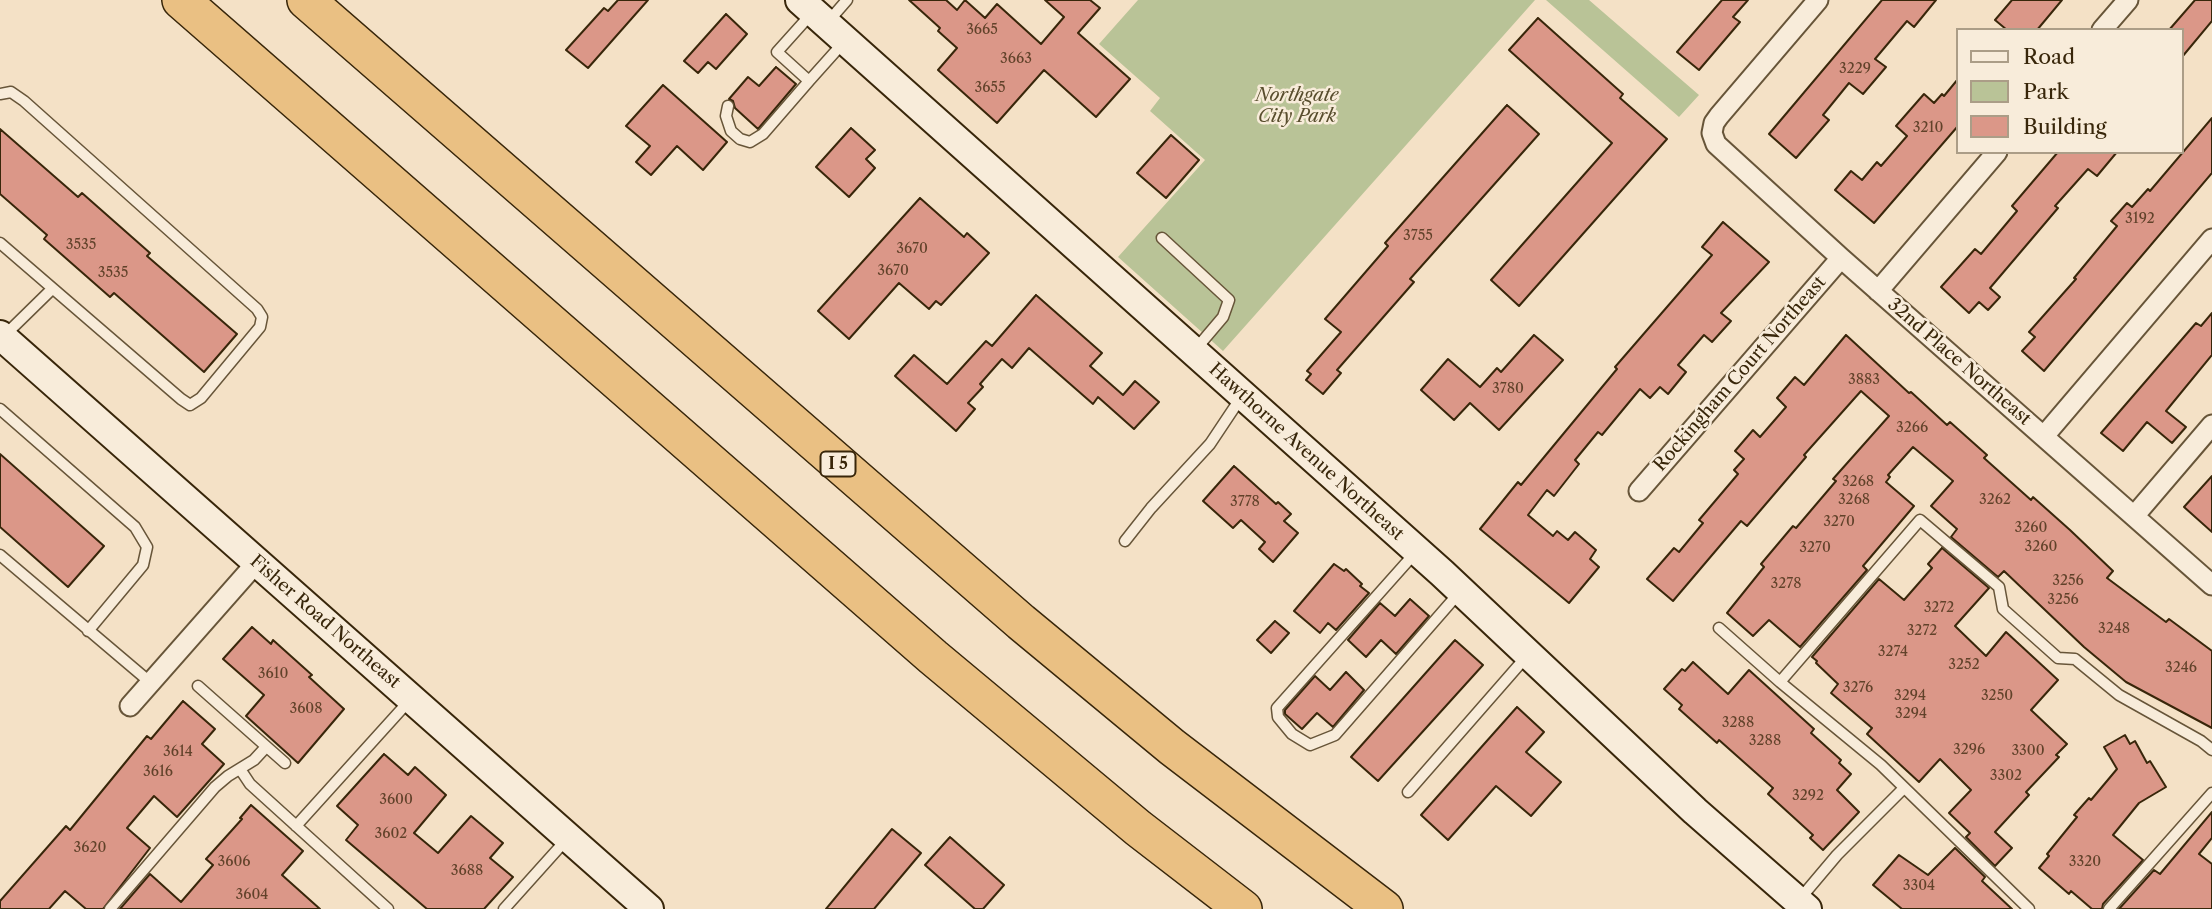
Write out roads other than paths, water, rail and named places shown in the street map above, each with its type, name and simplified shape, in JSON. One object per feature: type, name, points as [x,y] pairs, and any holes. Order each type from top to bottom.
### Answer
[{"type":"highway","points":[[181,0],[933,657],[1128,820],[1243,909]]},
{"type":"highway","name":"I 5","points":[[306,0],[1021,622],[1214,780],[1384,909]]},
{"type":"main road","name":"Hawthorne Avenue Northeast","points":[[822,19],[1461,591],[1695,811],[1802,905]]},
{"type":"main road","name":"Fisher Road Northeast","points":[[1,337],[649,909]]},
{"type":"street","name":"32nd Place Northeast","points":[[1818,0],[1714,123],[1712,133],[1716,144],[1841,258],[2212,585]]},
{"type":"street","points":[[2104,28],[2128,0]]},
{"type":"street","points":[[1878,290],[1995,154]]},
{"type":"street","points":[[2044,436],[2212,239]]},
{"type":"street","name":"Rockingham Court Northeast","points":[[1639,491],[1841,258]]},
{"type":"street","points":[[2135,515],[2212,425]]},
{"type":"street","points":[[130,706],[257,562]]},
{"type":"lane","points":[[809,81],[777,52],[848,0]]},
{"type":"lane","points":[[728,107],[726,116],[731,131],[740,139],[750,142],[763,134],[809,81],[822,19]]},
{"type":"lane","points":[[0,94],[11,92],[23,101],[257,309],[262,317],[260,327],[201,398],[190,405],[0,243]]},
{"type":"lane","points":[[1161,238],[1229,300],[1223,317],[1194,352]]},
{"type":"lane","points":[[1,337],[51,289]]},
{"type":"lane","points":[[1125,541],[1151,508],[1210,444],[1242,395]]},
{"type":"lane","points":[[0,410],[135,527],[147,547],[143,565],[88,631]]},
{"type":"lane","points":[[0,423],[11,420]]},
{"type":"lane","points":[[1780,682],[1920,520],[1999,587],[2003,610],[2058,658],[2075,659],[2119,695],[2201,741],[2212,751]]},
{"type":"lane","points":[[1416,551],[1277,708],[1278,717],[1292,734],[1310,745],[1335,735],[1461,591]]},
{"type":"lane","points":[[0,555],[151,683]]},
{"type":"lane","points":[[1719,628],[1881,765],[2029,909]]},
{"type":"lane","points":[[1408,792],[1529,654]]},
{"type":"lane","points":[[198,686],[285,763]]},
{"type":"lane","points":[[296,826],[412,698]]},
{"type":"lane","points":[[110,909],[215,787],[254,760],[266,747]]},
{"type":"lane","points":[[240,769],[250,784],[388,909]]},
{"type":"lane","points":[[1802,905],[1837,855],[1903,788]]},
{"type":"lane","points":[[2109,909],[2212,793]]},
{"type":"lane","points":[[505,909],[569,837]]},
{"type":"park label","name":"Northgate City Park","points":[[1297,106]]}]
